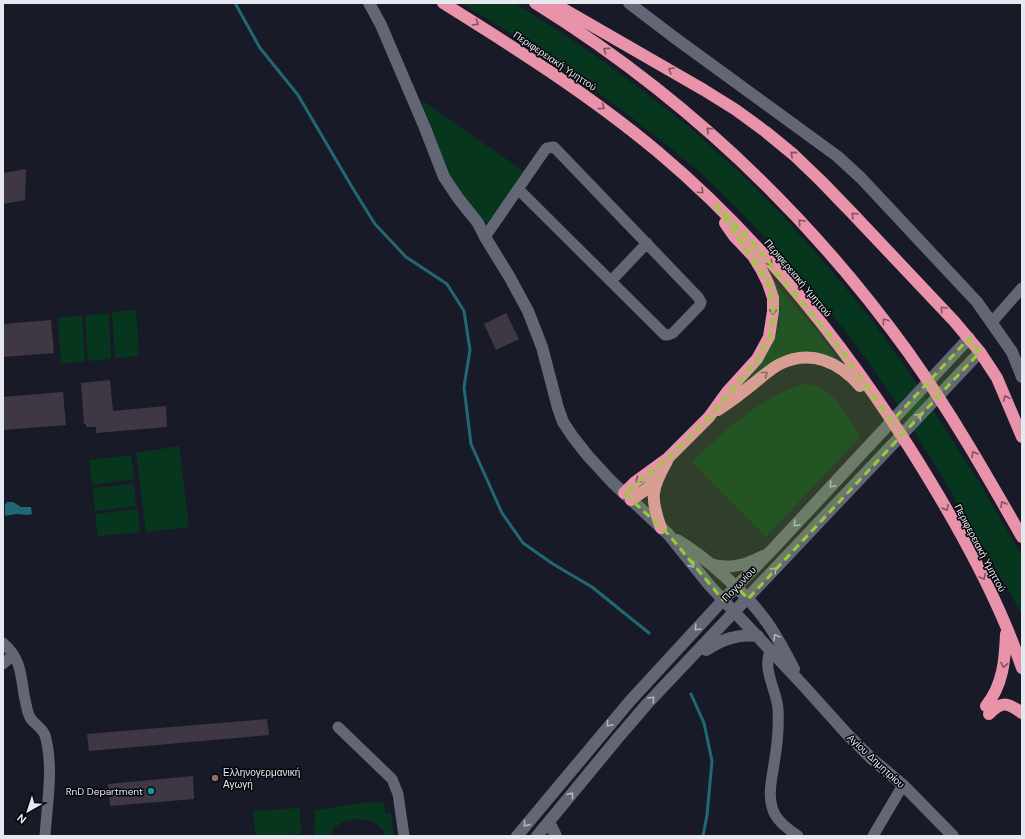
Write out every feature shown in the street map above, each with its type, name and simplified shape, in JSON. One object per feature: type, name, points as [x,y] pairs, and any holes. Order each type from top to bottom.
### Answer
[{"type":"highway","name":"Περιφερειακή Υμηττού","points":[[443,3],[570,84],[611,114],[660,153],[715,204],[754,244],[836,341],[893,422],[958,530],[986,583],[1006,626],[1022,668]]},
{"type":"highway","points":[[535,3],[636,71],[683,108],[739,158],[776,194],[811,232],[863,294],[908,352],[965,438],[1022,537]]},
{"type":"highway","points":[[553,3],[736,110],[794,155],[821,181],[969,338],[997,378],[1022,437]]},
{"type":"highway","points":[[627,497],[635,482],[668,458],[709,417],[763,349],[769,337],[773,311],[773,298],[768,283],[762,269],[753,256],[730,231],[715,204]]},
{"type":"highway","points":[[709,417],[768,371],[780,364],[799,358],[811,357],[823,359],[844,369],[893,422]]},
{"type":"highway","points":[[664,531],[657,516],[653,495],[656,481],[668,458]]},
{"type":"highway","points":[[627,497],[648,488],[660,473]]},
{"type":"highway","points":[[1006,626],[1005,660],[1002,674],[987,710],[999,704],[1006,704],[1013,706],[1022,713]]},
{"type":"street","points":[[369,3],[381,25],[444,176],[458,198],[478,223],[509,276],[533,322],[563,422],[586,453],[627,497],[664,531],[704,579],[802,684]]},
{"type":"street","points":[[636,5],[837,156],[861,178],[972,297],[992,322],[1012,352],[1022,377]]},
{"type":"street","points":[[485,237],[518,189],[545,150],[547,148],[554,147],[698,296],[701,302],[698,307],[673,333],[668,335],[665,334],[518,189]]},
{"type":"street","points":[[610,281],[647,243]]},
{"type":"street","points":[[992,322],[1022,288]]},
{"type":"street","name":"Πογωνίου","points":[[517,836],[614,718],[969,338]]},
{"type":"street","name":"Πογωνίου","points":[[537,836],[635,717],[980,352]]},
{"type":"street","points":[[664,531],[686,545],[710,564],[748,599],[770,627],[802,684]]},
{"type":"street","points":[[710,564],[723,567],[737,566],[756,560],[771,551]]},
{"type":"street","points":[[686,663],[714,644],[723,640],[740,636],[758,636]]},
{"type":"street","points":[[3,642],[13,655],[22,675],[25,704],[29,715],[44,732],[48,745],[49,770],[45,836]]},
{"type":"street","points":[[771,650],[768,656],[768,665],[776,696],[778,716],[775,758],[770,786],[771,801],[774,811],[779,819],[798,836]]},
{"type":"street","points":[[3,664],[13,655]]},
{"type":"street","name":"Αγίου Δημητρίου","points":[[802,684],[847,734],[902,785],[952,836]]},
{"type":"street","points":[[338,727],[392,779],[398,794],[404,836]]},
{"type":"street","points":[[873,836],[902,785]]},
{"type":"street","points":[[549,822],[556,836]]},
{"type":"highlighted area","points":[[715,204],[754,244],[835,341],[892,421],[969,338],[980,352],[748,599],[737,587],[723,600],[668,534],[624,493],[668,458],[709,417],[757,359],[769,337],[773,311],[768,283]]},
{"type":"green space","points":[[461,3],[515,3],[574,41],[633,83],[687,125],[738,171],[785,218],[871,319],[909,372],[982,487],[1022,556],[1022,614],[940,472],[887,389],[869,363],[809,286],[766,238],[704,176],[627,114],[558,64]]},
{"type":"green space","points":[[420,99],[526,173],[492,222],[488,223],[480,217],[456,190]]},
{"type":"green space","points":[[774,282],[817,331],[840,362],[803,354],[736,391],[759,365],[776,335],[780,312]]},
{"type":"green space","points":[[136,310],[139,356],[115,358],[112,312]]},
{"type":"green space","points":[[109,313],[111,359],[88,361],[85,316]]},
{"type":"green space","points":[[82,315],[85,361],[61,364],[58,318]]},
{"type":"green space","points":[[802,384],[820,388],[831,395],[860,437],[766,537],[692,462],[716,439],[756,407],[786,390]]},
{"type":"green space","points":[[179,446],[189,527],[146,532],[136,453]]},
{"type":"green space","points":[[131,455],[134,479],[92,485],[89,460]]},
{"type":"green space","points":[[134,484],[136,506],[95,511],[93,488]]},
{"type":"green space","points":[[138,509],[140,532],[98,536],[95,514]]},
{"type":"green space","points":[[384,802],[385,814],[391,813],[394,836],[385,836],[383,830],[378,825],[372,822],[357,819],[342,822],[334,828],[330,836],[314,836],[315,810],[351,804]]},
{"type":"green space","points":[[300,808],[301,834],[256,836],[253,811]]},
{"type":"water","points":[[7,502],[13,502],[21,507],[31,507],[32,514],[16,514],[6,516],[5,505]]},
{"type":"building","points":[[26,169],[25,200],[3,204],[3,173]]},
{"type":"building","points":[[506,313],[519,339],[496,350],[484,324]]},
{"type":"building","points":[[51,320],[54,353],[3,357],[3,324]]},
{"type":"building","points":[[110,380],[113,411],[166,406],[167,427],[96,433],[96,427],[86,427],[86,424],[84,424],[81,383]]},
{"type":"building","points":[[63,392],[66,425],[3,430],[3,397]]},
{"type":"building","points":[[267,719],[269,735],[89,751],[87,734]]},
{"type":"building","name":"RnD Department","points":[[193,776],[194,799],[110,806],[108,784]]},
{"type":"waterway","points":[[235,3],[260,48],[298,95],[375,224],[406,257],[447,284],[464,311],[470,350],[464,387],[471,444],[502,513],[523,543],[553,564],[592,587],[649,633]]},
{"type":"waterway","points":[[691,694],[704,723],[712,761],[707,815],[703,836]]},
{"type":"place","name":"Ελληνογερμανική Αγωγή","points":[[215,778]]},
{"type":"place","name":"RnD Department","points":[[151,791]]}]
